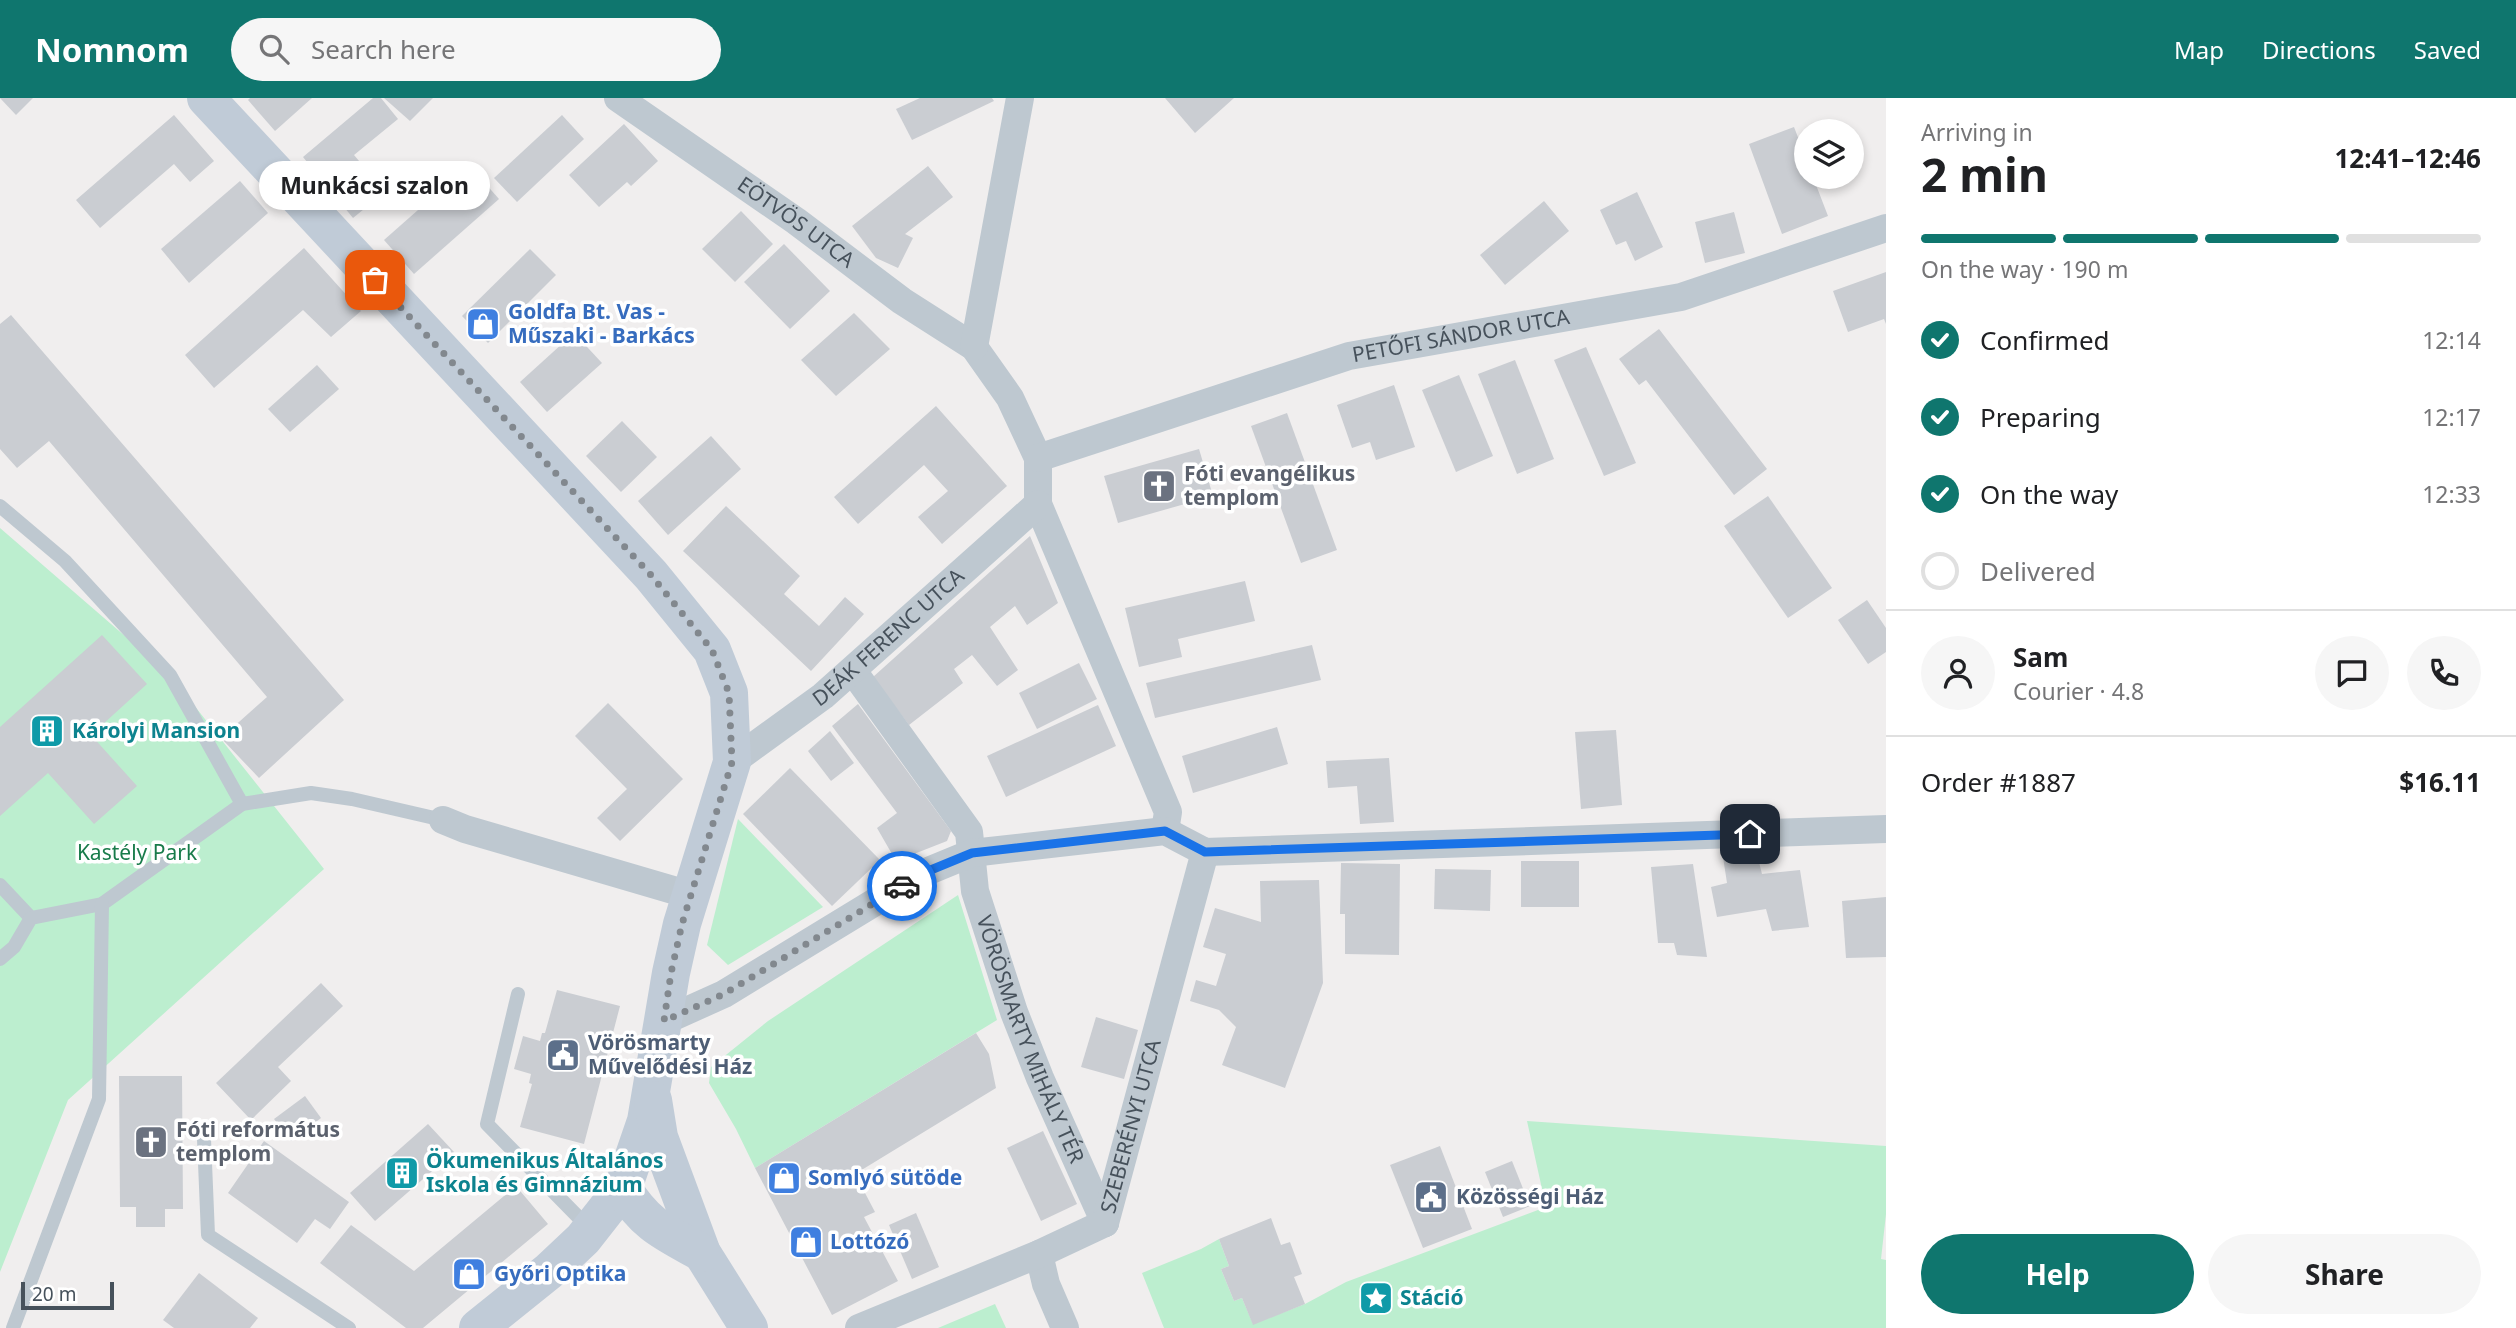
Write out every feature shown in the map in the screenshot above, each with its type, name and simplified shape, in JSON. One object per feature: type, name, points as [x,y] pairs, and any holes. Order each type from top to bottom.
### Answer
[{"type":"main road","points":[[206,98],[651,575],[712,650],[729,693],[732,762],[690,895],[671,973],[652,1095],[623,1188],[587,1235],[549,1271],[478,1328]]},
{"type":"main road","points":[[652,1095],[659,1138],[698,1240]]},
{"type":"main road","points":[[623,1188],[641,1185],[660,1189],[698,1240],[749,1328]]},
{"type":"main road","points":[[623,1188],[633,1205],[657,1229]]},
{"type":"main road","points":[[587,1235],[657,1229],[698,1240]]},
{"type":"street","name":"EÖTVÖS UTCA","points":[[618,98],[796,221],[902,301],[974,347]]},
{"type":"street","points":[[1020,98],[974,347],[1010,398],[1038,457],[1038,504],[1168,812],[1165,831]]},
{"type":"street","name":"PETŐFI SÁNDOR UTCA","points":[[1038,457],[1349,356],[1681,297],[1886,228]]},
{"type":"street","name":"DEÁK FERENC UTCA","points":[[732,762],[853,671],[1038,504]]},
{"type":"street","name":"VÖRÖSMARTY MIHÁLY TÉR","points":[[853,671],[969,832],[975,891],[1014,1012],[1040,1078],[1105,1223]]},
{"type":"street","points":[[443,820],[465,829],[690,895]]},
{"type":"street","points":[[664,1021],[724,994],[921,874],[972,853],[1165,831],[1205,852],[1886,829]]},
{"type":"street","name":"SZEBERÉNYI UTCA","points":[[859,1328],[1039,1254],[1105,1223],[1205,852]]},
{"type":"street","points":[[1039,1254],[1045,1284],[1065,1328]]},
{"type":"lane","points":[[0,506],[65,561],[170,675],[242,804]]},
{"type":"lane","points":[[0,959],[13,947],[31,918],[102,904],[242,804],[311,793],[352,799],[443,820]]},
{"type":"lane","points":[[0,885],[31,918]]},
{"type":"lane","points":[[13,1328],[99,1099],[102,904]]},
{"type":"lane","points":[[518,994],[487,1124],[587,1235]]},
{"type":"lane","points":[[204,1139],[208,1235],[349,1328]]},
{"type":"green space","name":"Kastély Park","points":[[0,528],[170,675],[324,869],[68,1100],[0,1272]]},
{"type":"green space","points":[[738,819],[823,907],[728,965],[707,945]]},
{"type":"green space","points":[[958,895],[997,1020],[755,1168],[709,1083],[711,1067],[768,1021]]},
{"type":"green space","points":[[1527,1121],[1886,1146],[1886,1214],[1881,1259],[1886,1260],[1886,1328],[1164,1328],[1142,1273],[1219,1239],[1229,1266],[1221,1269],[1234,1301],[1242,1298],[1253,1324],[1305,1304],[1346,1282],[1546,1207]]},
{"type":"green space","points":[[995,1304],[1006,1328],[938,1328]]},
{"type":"building","points":[[0,98],[33,98],[16,115]]},
{"type":"building","points":[[312,98],[275,131],[248,100]]},
{"type":"building","points":[[373,98],[381,98],[398,119],[354,155],[385,192],[353,218],[303,157]]},
{"type":"building","points":[[384,98],[433,98],[410,121]]},
{"type":"building","points":[[920,98],[992,98],[994,101],[912,140],[896,109]]},
{"type":"building","points":[[1165,98],[1234,98],[1195,133]]},
{"type":"building","points":[[174,115],[214,161],[190,182],[174,164],[100,228],[76,200]]},
{"type":"building","points":[[562,115],[584,139],[517,202],[494,178]]},
{"type":"building","points":[[624,124],[658,161],[631,186],[627,182],[599,207],[569,175]]},
{"type":"building","points":[[1794,127],[1794,189],[1818,189],[1828,216],[1782,234],[1749,144]]},
{"type":"building","points":[[469,165],[499,199],[414,274],[384,240]]},
{"type":"building","points":[[928,166],[953,197],[905,234],[913,238],[898,268],[876,258],[852,226]]},
{"type":"building","points":[[240,181],[268,213],[189,283],[161,249]]},
{"type":"building","points":[[1637,192],[1663,247],[1635,261],[1626,241],[1616,245],[1600,210]]},
{"type":"building","points":[[1544,201],[1569,231],[1505,285],[1480,255]]},
{"type":"building","points":[[741,211],[773,244],[735,282],[702,249]]},
{"type":"building","points":[[1734,212],[1745,253],[1705,263],[1695,222]]},
{"type":"building","points":[[784,244],[830,291],[790,329],[744,282]]},
{"type":"building","points":[[304,248],[361,311],[331,337],[303,310],[214,388],[185,355]]},
{"type":"building","points":[[530,249],[556,275],[488,343],[462,316]]},
{"type":"building","points":[[1886,272],[1886,324],[1884,319],[1848,332],[1833,291]]},
{"type":"building","points":[[854,313],[890,349],[836,396],[801,360]]},
{"type":"building","points":[[11,315],[344,700],[259,778],[221,738],[267,697],[49,441],[17,468],[0,449],[0,324]]},
{"type":"building","points":[[1659,329],[1767,469],[1734,495],[1646,380],[1639,385],[1619,359]]},
{"type":"building","points":[[574,333],[602,363],[547,412],[520,382]]},
{"type":"building","points":[[1586,347],[1636,463],[1604,476],[1554,360]]},
{"type":"building","points":[[1515,360],[1554,459],[1517,474],[1478,374]]},
{"type":"building","points":[[317,365],[339,389],[290,432],[268,409]]},
{"type":"building","points":[[1459,375],[1493,456],[1456,472],[1422,390]]},
{"type":"building","points":[[1394,385],[1415,447],[1376,460],[1370,442],[1352,448],[1337,405]]},
{"type":"building","points":[[936,406],[1007,486],[942,544],[918,517],[948,491],[924,465],[858,524],[834,497]]},
{"type":"building","points":[[1287,413],[1337,550],[1301,563],[1251,426]]},
{"type":"building","points":[[622,421],[657,457],[621,492],[586,456]]},
{"type":"building","points":[[711,436],[741,469],[668,535],[638,501]]},
{"type":"building","name":"Fóti evangélikus templom","points":[[1199,449],[1213,496],[1118,523],[1104,476]]},
{"type":"building","points":[[1768,496],[1832,588],[1788,618],[1724,526]]},
{"type":"building","points":[[726,506],[800,576],[784,594],[819,626],[845,597],[864,614],[811,671],[683,551]]},
{"type":"building","points":[[1030,536],[1058,603],[1027,625],[1015,606],[990,627],[1018,670],[997,686],[972,655],[954,669],[963,683],[909,725],[873,677]]},
{"type":"building","points":[[1245,581],[1255,621],[1178,639],[1182,657],[1139,667],[1125,608]]},
{"type":"building","points":[[1867,600],[1886,628],[1886,652],[1868,664],[1838,620]]},
{"type":"building","name":"Károlyi Mansion","points":[[102,635],[147,684],[91,735],[137,786],[94,824],[48,773],[0,816],[0,727]]},
{"type":"building","points":[[1312,645],[1321,680],[1155,718],[1146,683]]},
{"type":"building","points":[[1079,663],[1097,699],[1037,729],[1019,693]]},
{"type":"building","points":[[608,703],[683,779],[620,841],[597,818],[627,789],[575,736]]},
{"type":"building","points":[[858,704],[951,831],[947,841],[896,861],[877,828],[897,813],[832,726]]},
{"type":"building","points":[[1098,705],[1116,746],[1006,797],[987,756]]},
{"type":"building","points":[[1277,727],[1288,764],[1193,793],[1182,756]]},
{"type":"building","points":[[1616,730],[1622,805],[1581,809],[1575,732]]},
{"type":"building","points":[[830,731],[854,763],[831,781],[808,751]]},
{"type":"building","points":[[1389,758],[1394,822],[1360,824],[1357,786],[1328,788],[1326,761]]},
{"type":"building","points":[[790,768],[880,860],[832,906],[743,814]]},
{"type":"building","points":[[1757,854],[1762,874],[1800,870],[1809,927],[1772,931],[1766,909],[1717,917],[1711,887],[1727,883],[1723,857]]},
{"type":"building","points":[[1521,861],[1579,861],[1579,907],[1521,907]]},
{"type":"building","points":[[1341,863],[1400,864],[1399,955],[1345,954],[1345,914],[1340,914]]},
{"type":"building","points":[[1693,864],[1707,957],[1677,955],[1674,943],[1658,943],[1651,867]]},
{"type":"building","points":[[1435,869],[1491,870],[1490,911],[1434,909]]},
{"type":"building","points":[[1319,880],[1323,983],[1285,1088],[1222,1065],[1236,1027],[1219,1010],[1190,1001],[1196,980],[1216,986],[1226,954],[1203,947],[1215,908],[1261,922],[1260,881]]},
{"type":"building","points":[[1886,897],[1886,957],[1846,958],[1842,901]]},
{"type":"building","points":[[321,983],[343,1006],[278,1067],[291,1081],[251,1120],[216,1083]]},
{"type":"building","name":"Vörösmarty Művelődési Ház","points":[[557,990],[620,1006],[584,1144],[520,1127],[532,1084],[529,1083],[531,1074],[514,1069],[523,1036],[540,1041],[542,1033],[545,1033]]},
{"type":"building","points":[[1096,1017],[1138,1030],[1124,1079],[1081,1067]]},
{"type":"building","points":[[976,1033],[989,1054],[996,1088],[855,1174],[875,1212],[864,1217],[898,1281],[832,1315],[755,1168]]},
{"type":"building","name":"Fóti református templom","points":[[119,1076],[182,1076],[183,1209],[165,1209],[165,1227],[136,1227],[136,1207],[120,1207]]},
{"type":"building","points":[[305,1096],[321,1118],[291,1141],[274,1119]]},
{"type":"building","name":"Ökumenikus Általános Iskola és Gimnázium","points":[[428,1124],[454,1152],[375,1221],[350,1193]]},
{"type":"building","points":[[1043,1131],[1077,1204],[1041,1221],[1007,1148]]},
{"type":"building","points":[[264,1141],[349,1202],[330,1229],[315,1219],[297,1243],[228,1193]]},
{"type":"building","name":"Közösségi Ház","points":[[1440,1146],[1472,1229],[1423,1248],[1390,1165]]},
{"type":"building","points":[[1512,1161],[1530,1206],[1503,1217],[1485,1172]]},
{"type":"building","points":[[516,1186],[548,1224],[423,1328],[406,1328],[320,1263],[351,1225],[414,1271]]},
{"type":"building","points":[[916,1213],[939,1267],[912,1279],[889,1225]]},
{"type":"building","points":[[1271,1218],[1281,1245],[1290,1242],[1302,1274],[1294,1277],[1305,1304],[1253,1325],[1242,1298],[1234,1301],[1221,1269],[1229,1266],[1219,1239]]},
{"type":"building","points":[[199,1273],[258,1318],[250,1328],[174,1328],[163,1320]]},
{"type":"way so far","points":[[375,280],[651,575],[712,650],[729,693],[732,762],[682,924],[664,1021],[724,994],[902,886]]},
{"type":"place","name":"Munkácsi szalon","points":[[375,280]]},
{"type":"place","name":"Goldfa Bt. Vas - Műszaki - Barkács","points":[[483,324]]},
{"type":"place","name":"Fóti evangélikus templom","points":[[1159,486]]},
{"type":"place","name":"Károlyi Mansion","points":[[47,731]]},
{"type":"place","name":"Vörösmarty Művelődési Ház","points":[[563,1055]]},
{"type":"place","name":"Fóti református templom","points":[[151,1142]]},
{"type":"place","name":"Ökumenikus Általános Iskola és Gimnázium","points":[[402,1173]]},
{"type":"place","name":"Somlyó sütöde","points":[[784,1178]]},
{"type":"place","name":"Közösségi Ház","points":[[1431,1197]]},
{"type":"place","name":"Lottózó","points":[[806,1242]]},
{"type":"place","name":"Győri Optika","points":[[469,1274]]},
{"type":"place","name":"Stáció","points":[[1376,1298]]},
{"type":"route","points":[[902,886],[921,874],[972,853],[1165,831],[1205,852],[1750,834]]}]
